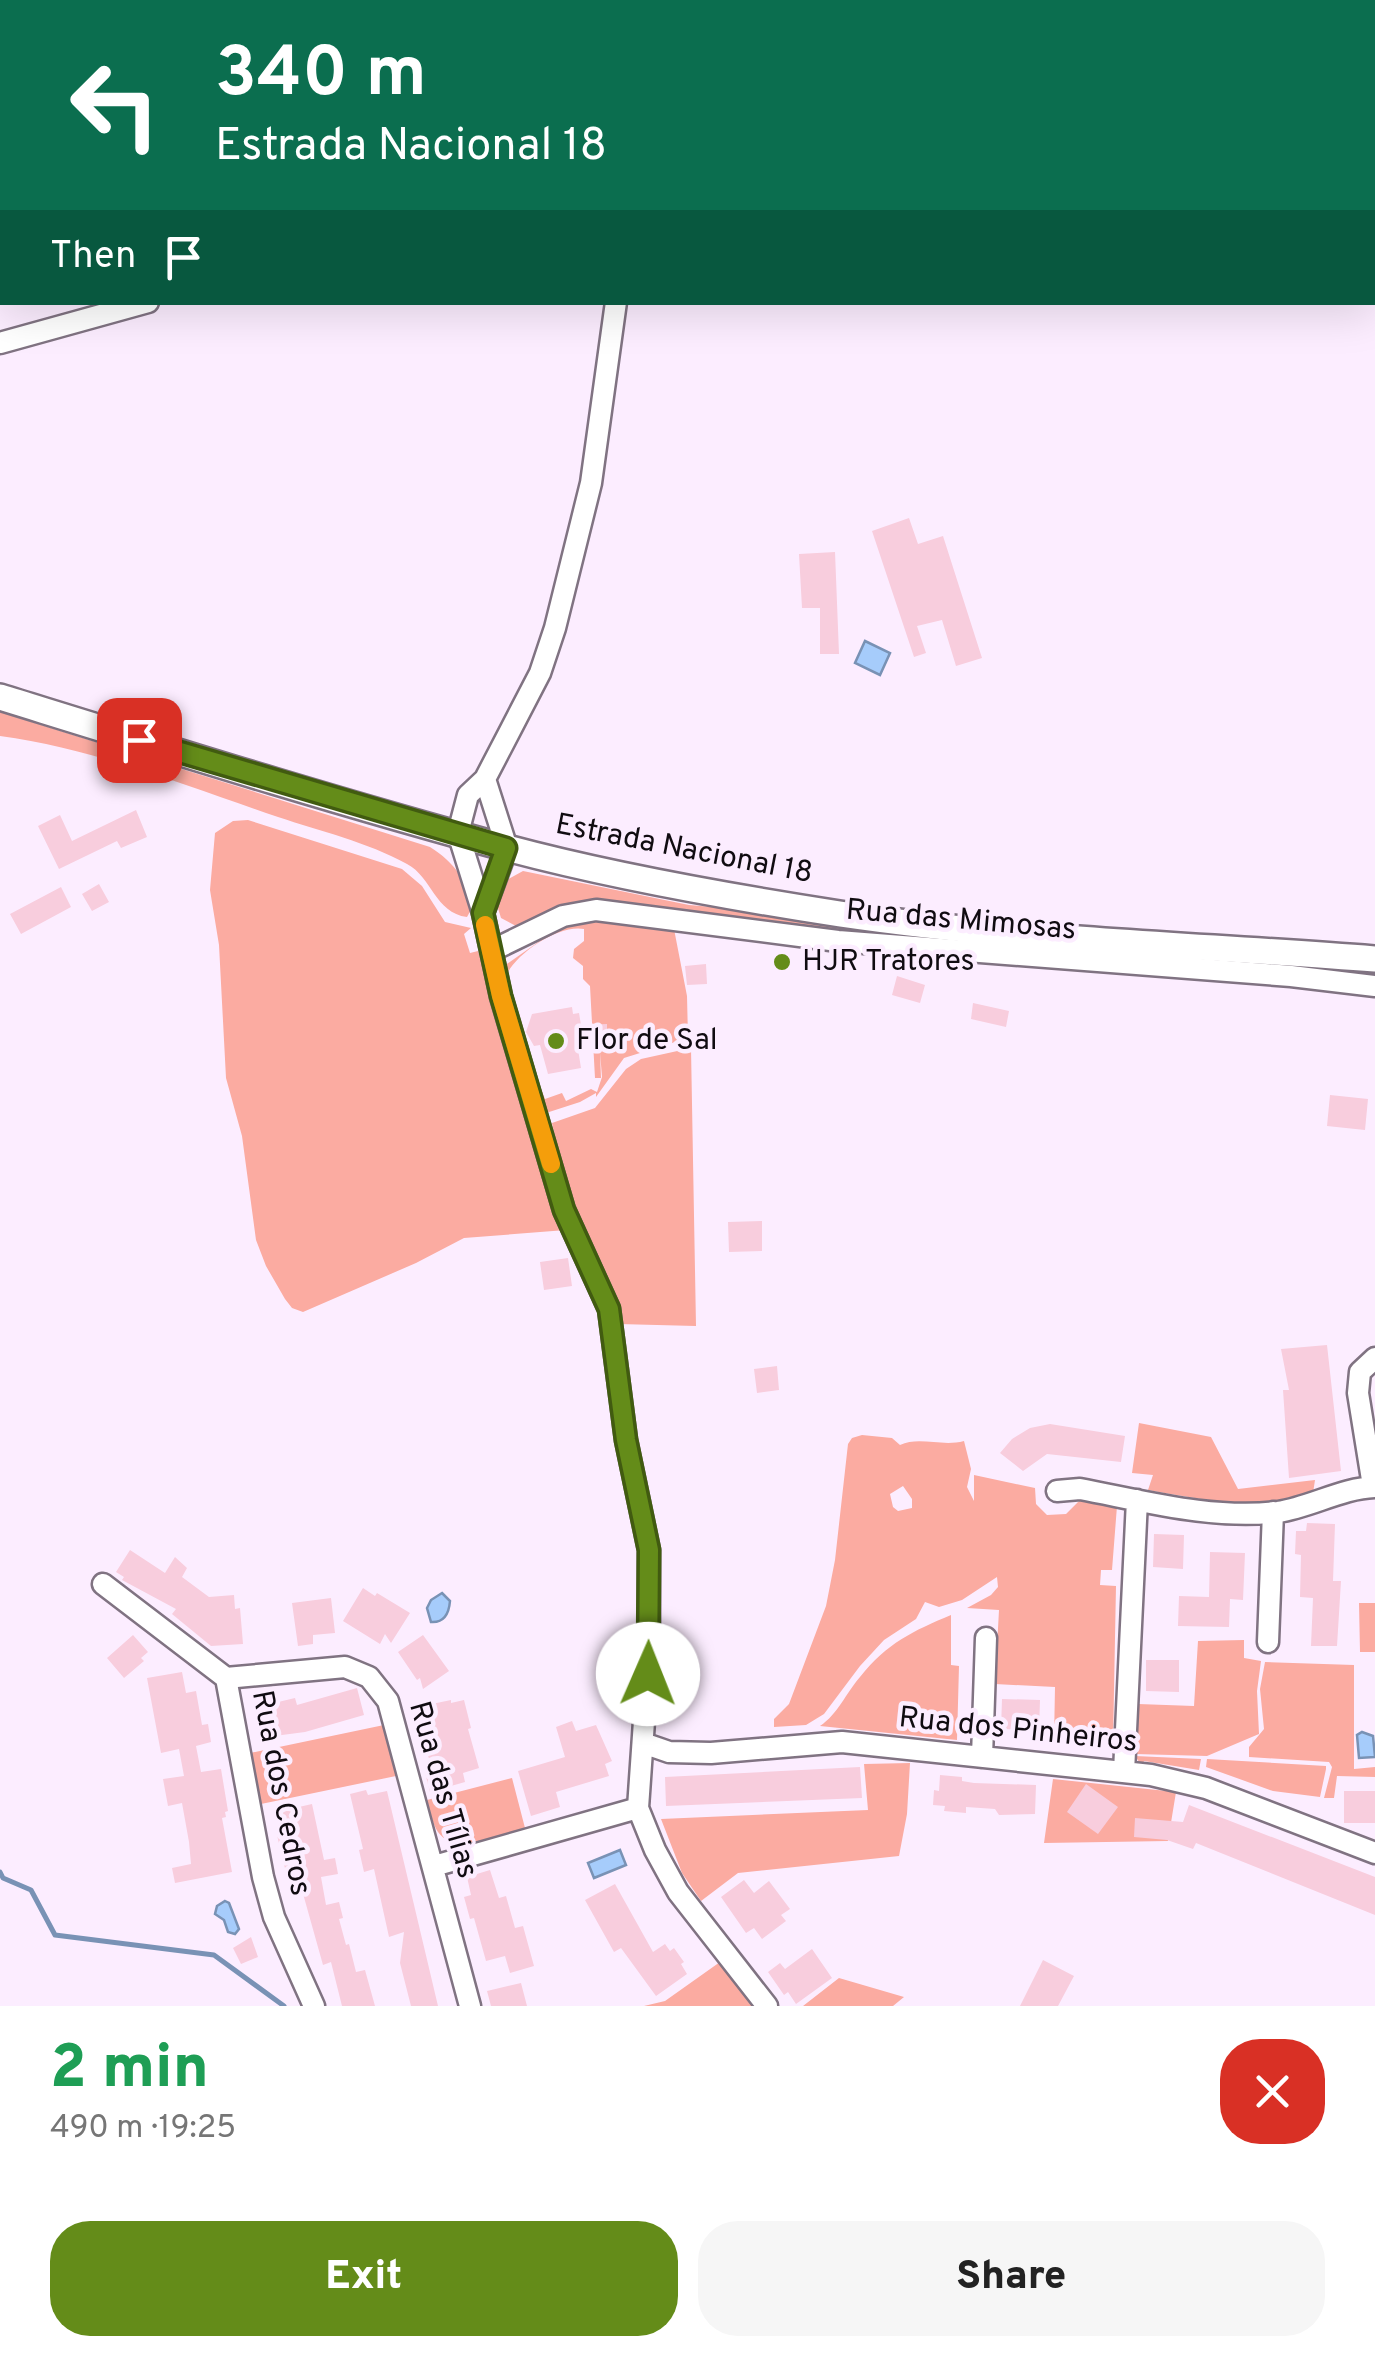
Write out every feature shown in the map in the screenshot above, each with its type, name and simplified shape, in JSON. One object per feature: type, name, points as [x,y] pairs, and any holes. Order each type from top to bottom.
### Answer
[{"type":"main road","name":"Estrada Nacional 18","points":[[0,697],[506,848],[671,883],[842,914],[1014,932],[1375,959]]},
{"type":"street","points":[[0,344],[137,305]]},
{"type":"street","points":[[616,305],[591,483],[555,628],[540,674],[485,779],[468,795],[458,833],[564,1210],[609,1309],[626,1440],[649,1550],[650,1649],[638,1808],[678,1892],[767,2006]]},
{"type":"street","points":[[483,913],[506,848],[485,779]]},
{"type":"street","name":"Rua das Mimosas","points":[[491,951],[563,916],[596,910],[838,941],[1375,986]]},
{"type":"street","points":[[1057,1490],[1080,1489],[1225,1514],[1273,1512],[1374,1486],[1358,1393],[1360,1372],[1375,1358]]},
{"type":"street","points":[[1124,1772],[1136,1500]]},
{"type":"street","points":[[1268,1642],[1273,1512]]},
{"type":"street","name":"Rua dos Cedros","points":[[104,1584],[226,1678],[263,1877],[274,1917],[314,2006]]},
{"type":"street","points":[[982,1757],[986,1638]]},
{"type":"street","name":"Rua das Tílias","points":[[226,1678],[345,1668],[369,1678],[388,1701],[470,2006]]},
{"type":"street","name":"Rua dos Pinheiros","points":[[644,1743],[669,1752],[711,1752],[842,1742],[1179,1779],[1375,1853]]},
{"type":"street","points":[[434,1866],[638,1808]]},
{"type":"shaded area","points":[[0,712],[430,847],[458,873],[472,908],[467,917],[456,914],[407,864],[360,843],[106,759],[0,736]]},
{"type":"shaded area","points":[[248,820],[402,869],[422,886],[445,922],[471,928],[464,934],[470,953],[478,951],[566,1230],[464,1238],[303,1312],[292,1308],[285,1299],[256,1240],[242,1136],[226,1078],[219,945],[210,890],[215,833],[233,821]]},
{"type":"shaded area","points":[[523,871],[689,905],[1375,964],[1375,976],[837,933],[594,900],[573,902],[516,926],[501,918],[497,905],[505,881]]},
{"type":"shaded area","points":[[594,918],[674,929],[687,996],[688,1038],[624,1058],[596,1097],[596,1093],[546,1113],[524,1045],[545,1099],[562,1093],[566,1101],[591,1089],[597,1092],[602,1077],[600,1052],[601,1078],[595,1078],[590,986],[583,979],[583,966],[573,958],[574,949],[584,941],[584,929],[563,931],[539,942],[518,959],[506,976],[504,966],[554,931]]},
{"type":"shaded area","points":[[691,1048],[696,1326],[618,1324],[564,1182],[552,1123],[595,1108],[626,1069],[641,1059]]},
{"type":"shaded area","points":[[1139,1423],[1211,1437],[1238,1489],[1315,1480],[1313,1493],[1250,1502],[1148,1490],[1153,1475],[1132,1473]]},
{"type":"shaded area","points":[[852,1438],[892,1438],[900,1445],[915,1441],[964,1441],[971,1469],[967,1487],[974,1501],[974,1475],[1035,1488],[1036,1504],[1047,1515],[1066,1514],[1081,1499],[1117,1506],[1112,1570],[1101,1570],[1100,1585],[1116,1586],[1110,1747],[1054,1740],[1055,1687],[995,1684],[999,1610],[967,1608],[991,1595],[998,1587],[997,1577],[962,1600],[939,1607],[925,1602],[916,1619],[884,1640],[860,1666],[824,1714],[806,1725],[774,1727],[774,1719],[789,1704],[826,1606],[848,1444]],"holes":[[[903,1486],[912,1499],[912,1508],[898,1511],[890,1494]]]},
{"type":"shaded area","points":[[1359,1603],[1375,1603],[1375,1652],[1360,1652]]},
{"type":"shaded area","points":[[951,1615],[951,1665],[959,1666],[957,1740],[820,1726],[880,1655]]},
{"type":"shaded area","points":[[1244,1640],[1244,1658],[1261,1661],[1257,1691],[1259,1734],[1207,1756],[1135,1754],[1138,1704],[1194,1706],[1198,1641]]},
{"type":"shaded area","points":[[1265,1662],[1354,1665],[1354,1769],[1375,1767],[1375,1777],[1337,1776],[1334,1798],[1324,1798],[1332,1767],[1329,1762],[1249,1757],[1249,1747],[1264,1729],[1260,1689]]},
{"type":"shaded area","points":[[384,1725],[396,1776],[261,1804],[250,1753]]},
{"type":"shaded area","points":[[1135,1756],[1201,1759],[1199,1770],[1144,1761],[1142,1766]]},
{"type":"shaded area","points":[[1207,1759],[1326,1769],[1320,1797],[1273,1791],[1206,1767]]},
{"type":"shaded area","points":[[910,1763],[907,1814],[899,1856],[738,1873],[701,1901],[682,1873],[661,1819],[868,1810],[864,1764]]},
{"type":"shaded area","points":[[512,1778],[525,1828],[467,1843],[446,1839],[438,1832],[427,1800]]},
{"type":"shaded area","points":[[1053,1779],[1176,1792],[1168,1841],[1044,1843]]},
{"type":"shaded area","points":[[720,1962],[754,2006],[644,2006],[665,2001]]},
{"type":"shaded area","points":[[839,1978],[904,1997],[893,2006],[803,2006]]},
{"type":"water","points":[[865,641],[890,653],[880,675],[855,663]]},
{"type":"water","points":[[442,1593],[450,1601],[448,1609],[442,1619],[431,1622],[427,1608]]},
{"type":"water","points":[[1362,1732],[1373,1736],[1375,1757],[1359,1758],[1357,1735]]},
{"type":"water","points":[[620,1850],[626,1865],[594,1878],[588,1863]]},
{"type":"water","points":[[225,1901],[239,1929],[235,1934],[228,1932],[224,1920],[215,1914],[217,1906]]},
{"type":"building","points":[[909,518],[918,544],[943,536],[982,658],[956,666],[942,620],[917,626],[926,653],[914,657],[872,531]]},
{"type":"building","points":[[835,552],[839,654],[820,654],[820,608],[802,608],[799,554]]},
{"type":"building","points":[[136,810],[147,837],[121,848],[117,841],[59,869],[38,826],[60,815],[72,841]]},
{"type":"building","points":[[99,884],[109,902],[92,911],[82,894]]},
{"type":"building","points":[[61,887],[71,907],[21,934],[10,914]]},
{"type":"building","points":[[706,964],[707,984],[687,985],[685,966]]},
{"type":"building","points":[[897,976],[925,985],[920,1003],[892,995]]},
{"type":"building","points":[[973,1003],[1009,1011],[1006,1027],[971,1019]]},
{"type":"building","points":[[572,1007],[573,1014],[579,1013],[581,1025],[607,1024],[607,1042],[577,1043],[581,1068],[548,1074],[540,1045],[534,1046],[526,1032],[532,1014]]},
{"type":"building","points":[[1330,1095],[1368,1099],[1365,1130],[1327,1126]]},
{"type":"building","points":[[762,1221],[762,1251],[729,1252],[728,1222]]},
{"type":"building","points":[[568,1258],[572,1286],[544,1290],[540,1262]]},
{"type":"building","points":[[1327,1345],[1341,1471],[1289,1478],[1283,1390],[1289,1390],[1281,1349]]},
{"type":"building","points":[[777,1366],[779,1390],[757,1393],[754,1369]]},
{"type":"building","points":[[1050,1424],[1125,1436],[1121,1462],[1047,1454],[1023,1471],[1000,1453],[1012,1439],[1030,1428]]},
{"type":"building","points":[[1307,1523],[1335,1524],[1333,1581],[1341,1581],[1337,1646],[1311,1646],[1313,1598],[1300,1597],[1301,1555],[1295,1554],[1296,1531],[1306,1531]]},
{"type":"building","points":[[1154,1534],[1184,1535],[1183,1569],[1153,1567]]},
{"type":"building","points":[[130,1550],[165,1573],[175,1557],[187,1568],[182,1577],[209,1597],[234,1595],[235,1609],[240,1608],[243,1644],[211,1646],[172,1614],[176,1609],[122,1580],[124,1577],[116,1572]]},
{"type":"building","points":[[1210,1552],[1245,1553],[1243,1600],[1230,1599],[1229,1627],[1178,1626],[1179,1596],[1209,1597]]},
{"type":"building","points":[[363,1588],[410,1613],[391,1643],[385,1634],[380,1644],[343,1621]]},
{"type":"building","points":[[331,1598],[335,1633],[313,1635],[313,1644],[298,1646],[292,1603]]},
{"type":"building","points":[[133,1635],[148,1652],[141,1658],[144,1661],[124,1678],[107,1658]]},
{"type":"building","points":[[423,1635],[449,1671],[423,1689],[420,1678],[417,1680],[398,1652]]},
{"type":"building","points":[[1146,1660],[1179,1660],[1179,1692],[1146,1691]]},
{"type":"building","points":[[182,1672],[186,1693],[196,1691],[202,1725],[208,1724],[211,1742],[196,1746],[201,1772],[221,1769],[228,1811],[222,1818],[232,1872],[175,1883],[172,1868],[191,1864],[189,1842],[182,1803],[168,1806],[163,1779],[184,1776],[179,1749],[161,1753],[147,1678]]},
{"type":"building","points":[[357,1688],[364,1715],[305,1732],[259,1738],[258,1695],[275,1696],[274,1703],[295,1698],[297,1705]]},
{"type":"building","points":[[1002,1699],[1040,1700],[1039,1730],[1001,1729]]},
{"type":"building","points":[[464,1700],[479,1768],[463,1773],[465,1782],[430,1792],[424,1769],[431,1767],[428,1755],[438,1752],[427,1705]]},
{"type":"building","points":[[572,1721],[576,1731],[596,1725],[612,1761],[605,1764],[609,1776],[556,1792],[560,1807],[531,1816],[518,1771],[565,1757],[556,1727]]},
{"type":"building","points":[[860,1767],[862,1798],[666,1806],[665,1777]]},
{"type":"building","points":[[940,1775],[962,1777],[962,1781],[974,1783],[1036,1785],[1035,1814],[999,1815],[995,1809],[966,1807],[966,1813],[944,1811],[945,1806],[933,1805]]},
{"type":"building","points":[[1086,1784],[1118,1807],[1098,1834],[1067,1812]]},
{"type":"building","points":[[366,1790],[368,1795],[387,1791],[438,2006],[411,2006],[400,1963],[404,1932],[389,1937],[374,1869],[364,1872],[359,1850],[363,1849],[350,1794]]},
{"type":"building","points":[[1344,1791],[1375,1791],[1375,1823],[1344,1823]]},
{"type":"building","points":[[312,1804],[324,1860],[335,1858],[338,1874],[321,1877],[326,1905],[339,1902],[346,1945],[349,1944],[356,1972],[365,1970],[375,2006],[342,2006],[331,1962],[323,1965],[300,1883],[289,1885],[276,1831],[281,1830],[277,1812]]},
{"type":"building","points":[[1189,1805],[1375,1877],[1375,1915],[1196,1843],[1193,1849],[1167,1840],[1134,1837],[1135,1818],[1183,1822]]},
{"type":"building","points":[[490,1870],[499,1898],[506,1896],[515,1928],[523,1926],[534,1966],[510,1973],[505,1956],[486,1961],[464,1897],[471,1895],[467,1877]]},
{"type":"building","points":[[744,1880],[754,1893],[769,1881],[790,1909],[781,1915],[786,1921],[762,1939],[754,1928],[746,1933],[721,1897]]},
{"type":"building","points":[[615,1884],[653,1952],[665,1944],[670,1951],[674,1948],[684,1962],[681,1964],[687,1974],[656,1996],[621,1948],[614,1952],[585,1900]]},
{"type":"building","points":[[251,1937],[258,1957],[241,1964],[233,1948]]},
{"type":"building","points":[[812,1949],[832,1978],[796,2004],[788,1992],[784,1995],[768,1972],[780,1963],[785,1969]]},
{"type":"building","points":[[1043,1960],[1074,1976],[1058,2006],[1020,2006]]},
{"type":"building","points":[[521,1983],[527,2006],[491,2006],[487,1991]]},
{"type":"waterway","points":[[0,1872],[3,1878],[31,1890],[55,1935],[214,1955],[284,2006]]},
{"type":"slow traffic","points":[[485,925],[501,996],[551,1164]]},
{"type":"place","name":"HJR Tratores","points":[[782,962]]},
{"type":"place","name":"Flor de Sal","points":[[556,1041]]},
{"type":"route","points":[[139,740],[506,848],[483,913],[501,996],[564,1210],[609,1309],[626,1440],[649,1550],[648,1674]]}]
